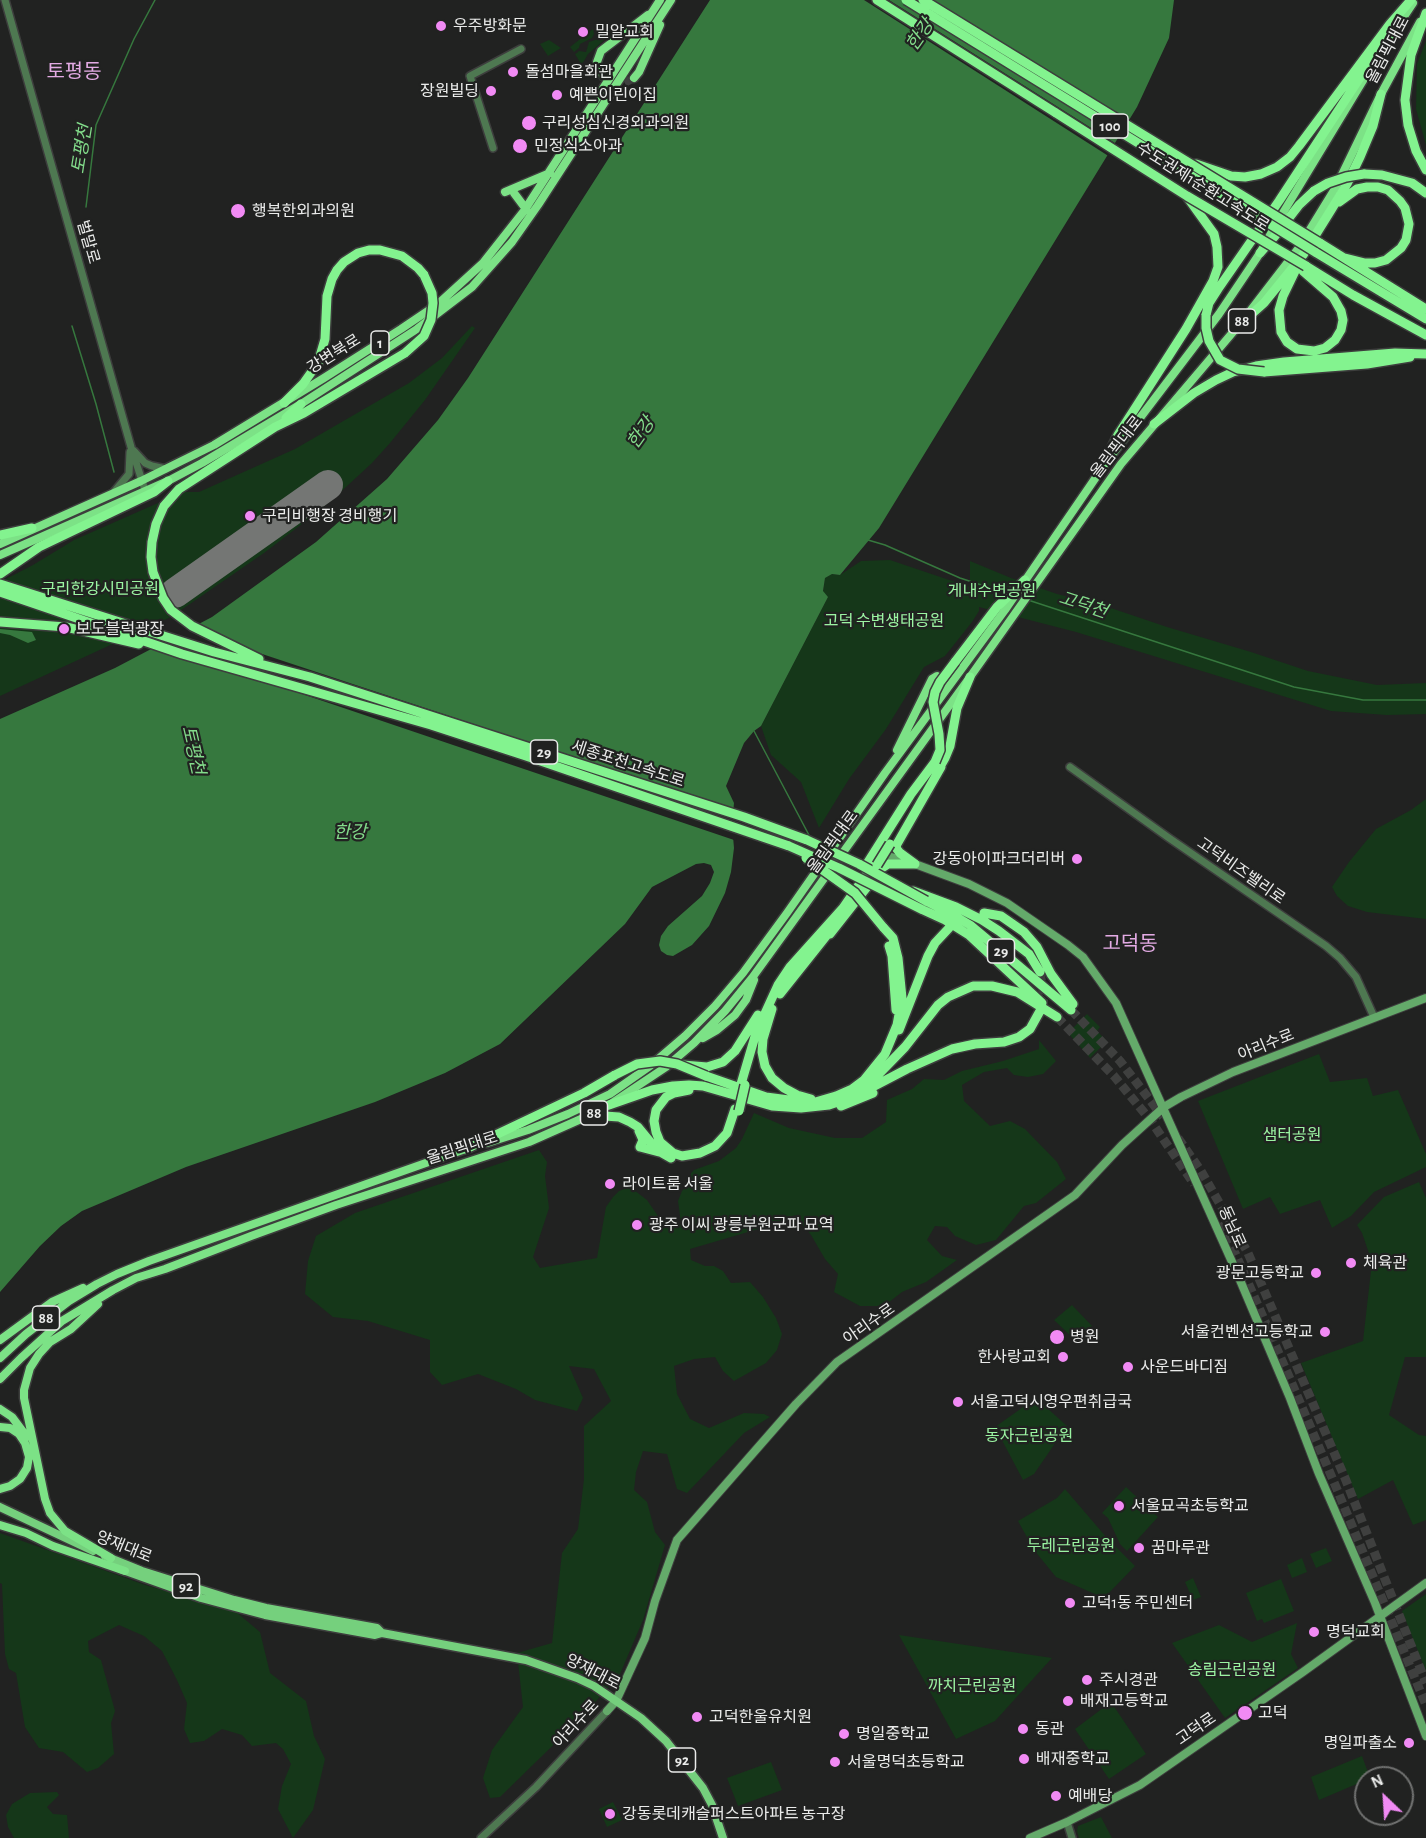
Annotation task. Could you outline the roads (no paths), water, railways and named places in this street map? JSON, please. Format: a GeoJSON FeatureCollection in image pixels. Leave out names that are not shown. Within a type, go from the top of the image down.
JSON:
{"type":"FeatureCollection","features":[{"type":"Feature","properties":{"kind":"highway","name":"강변북로"},"geometry":{"type":"LineString","coordinates":[[0,544],[141,481],[214,445],[438,304],[495,250],[526,209],[660,0]]}},
{"type":"Feature","properties":{"kind":"highway"},"geometry":{"type":"LineString","coordinates":[[634,78],[671,0]]}},
{"type":"Feature","properties":{"kind":"highway","name":"1"},"geometry":{"type":"LineString","coordinates":[[0,555],[168,481],[222,451],[301,404],[417,329],[472,287],[512,242],[538,205],[671,0]]}},
{"type":"Feature","properties":{"kind":"highway","name":"수도권제1순환고속도로"},"geometry":{"type":"LineString","coordinates":[[877,0],[1305,268]]}},
{"type":"Feature","properties":{"kind":"highway","name":"수도권제1순환고속도로"},"geometry":{"type":"LineString","coordinates":[[906,0],[1426,319]]}},
{"type":"Feature","properties":{"kind":"highway","name":"수도권제1순환고속도로"},"geometry":{"type":"LineString","coordinates":[[923,0],[1426,309]]}},
{"type":"Feature","properties":{"kind":"highway"},"geometry":{"type":"LineString","coordinates":[[1188,161],[1231,176],[1245,177],[1261,174],[1277,167],[1299,146],[1390,24],[1413,0]]}},
{"type":"Feature","properties":{"kind":"highway","name":"올림픽대로"},"geometry":{"type":"LineString","coordinates":[[1024,579],[1100,472],[1219,314],[1260,253],[1413,0]]}},
{"type":"Feature","properties":{"kind":"highway"},"geometry":{"type":"LineString","coordinates":[[1426,12],[1411,55],[1405,100],[1416,151],[1426,170]]}},
{"type":"Feature","properties":{"kind":"highway","name":"올림픽대로"},"geometry":{"type":"LineString","coordinates":[[0,1379],[62,1321],[136,1278],[315,1213],[529,1142],[609,1105],[666,1067],[694,1043],[725,1011],[757,972],[1122,464],[1274,283],[1336,187],[1381,94],[1426,12]]}},
{"type":"Feature","properties":{"kind":"highway"},"geometry":{"type":"LineString","coordinates":[[603,76],[597,62],[601,51],[651,13]]}},
{"type":"Feature","properties":{"kind":"highway"},"geometry":{"type":"LineString","coordinates":[[1400,23],[1378,50],[1209,303],[1206,328],[1209,341],[1220,360],[1238,369],[1264,372],[1367,364],[1426,354]]}},
{"type":"Feature","properties":{"kind":"highway"},"geometry":{"type":"LineString","coordinates":[[1305,268],[1333,297],[1343,320],[1341,330],[1335,340],[1325,348],[1314,351],[1297,349],[1287,342],[1281,332],[1279,310],[1283,296],[1303,255],[1347,184],[1373,126],[1381,94]]}},
{"type":"Feature","properties":{"kind":"highway"},"geometry":{"type":"LineString","coordinates":[[505,192],[550,172]]}},
{"type":"Feature","properties":{"kind":"highway"},"geometry":{"type":"LineString","coordinates":[[1260,253],[1299,205],[1314,191],[1336,180],[1364,174],[1382,175],[1412,183],[1426,193]]}},
{"type":"Feature","properties":{"kind":"highway"},"geometry":{"type":"LineString","coordinates":[[1331,210],[1347,195],[1357,189],[1367,187],[1378,187],[1395,195],[1405,208],[1408,232],[1406,240],[1396,254],[1375,263],[1345,258]]}},
{"type":"Feature","properties":{"kind":"highway"},"geometry":{"type":"LineString","coordinates":[[514,193],[526,209]]}},
{"type":"Feature","properties":{"kind":"highway"},"geometry":{"type":"LineString","coordinates":[[1100,472],[1118,435],[1186,329],[1213,281],[1218,267],[1214,234],[1187,196]]}},
{"type":"Feature","properties":{"kind":"highway"},"geometry":{"type":"LineString","coordinates":[[280,669],[207,634],[171,610],[163,598],[153,572],[151,557],[156,524],[164,506],[179,489],[275,427],[405,353],[424,336],[431,320],[433,303],[432,293],[424,275],[418,268],[402,256],[380,250],[358,253],[337,270],[327,296],[325,339],[318,363],[303,384],[284,403]]}},
{"type":"Feature","properties":{"kind":"highway"},"geometry":{"type":"LineString","coordinates":[[1236,328],[1264,303],[1303,255]]}},
{"type":"Feature","properties":{"kind":"highway"},"geometry":{"type":"LineString","coordinates":[[1305,268],[1426,335]]}},
{"type":"Feature","properties":{"kind":"highway"},"geometry":{"type":"LineString","coordinates":[[1154,424],[1194,393],[1216,380],[1233,372],[1256,366],[1395,353],[1426,354]]}},
{"type":"Feature","properties":{"kind":"highway"},"geometry":{"type":"LineString","coordinates":[[275,427],[301,404]]}},
{"type":"Feature","properties":{"kind":"highway"},"geometry":{"type":"LineString","coordinates":[[0,574],[39,547],[154,492],[168,481]]}},
{"type":"Feature","properties":{"kind":"highway"},"geometry":{"type":"LineString","coordinates":[[0,536],[32,528]]}},
{"type":"Feature","properties":{"kind":"highway"},"geometry":{"type":"LineString","coordinates":[[915,864],[900,854],[896,848],[938,765],[940,741],[933,702],[935,692],[955,662],[1024,579]]}},
{"type":"Feature","properties":{"kind":"highway","name":"세종포천고속도로"},"geometry":{"type":"LineString","coordinates":[[0,585],[214,652],[280,669],[744,817],[836,852],[925,902],[945,920],[969,935],[1057,1017],[1025,996],[1003,987],[973,986],[958,992],[938,1005],[891,1063],[844,1100]]}},
{"type":"Feature","properties":{"kind":"highway","name":"세종포천고속도로"},"geometry":{"type":"LineString","coordinates":[[0,592],[182,654],[442,728],[789,846],[948,912],[970,925],[1072,1007],[1050,974],[1037,947],[1024,932],[1001,916],[984,913]]}},
{"type":"Feature","properties":{"kind":"highway","name":"올림픽대로"},"geometry":{"type":"LineString","coordinates":[[0,1358],[49,1316],[97,1284],[149,1261],[466,1149],[528,1130],[610,1094],[650,1066],[685,1036],[743,974],[1001,608]]}},
{"type":"Feature","properties":{"kind":"highway"},"geometry":{"type":"LineString","coordinates":[[0,622],[66,627],[141,644],[279,682]]}},
{"type":"Feature","properties":{"kind":"highway"},"geometry":{"type":"LineString","coordinates":[[885,773],[932,678],[937,676],[940,679]]}},
{"type":"Feature","properties":{"kind":"highway"},"geometry":{"type":"LineString","coordinates":[[743,1085],[759,1035],[786,984],[875,864],[950,746],[957,708],[970,677]]}},
{"type":"Feature","properties":{"kind":"highway"},"geometry":{"type":"LineString","coordinates":[[817,943],[911,794],[938,765]]}},
{"type":"Feature","properties":{"kind":"highway"},"geometry":{"type":"LineString","coordinates":[[789,846],[855,893],[892,938],[898,958],[902,998],[897,1025],[885,1054]]}},
{"type":"Feature","properties":{"kind":"highway"},"geometry":{"type":"LineString","coordinates":[[707,1072],[735,1051],[790,967],[839,924],[882,868],[888,864],[915,864]]}},
{"type":"Feature","properties":{"kind":"highway"},"geometry":{"type":"LineString","coordinates":[[925,902],[982,920],[1029,954],[1040,972]]}},
{"type":"Feature","properties":{"kind":"highway"},"geometry":{"type":"LineString","coordinates":[[772,1009],[763,1039],[762,1052],[765,1066],[772,1078],[784,1088],[820,1104],[852,1089],[864,1080],[885,1054],[897,1036],[928,956],[935,943],[949,928]]}},
{"type":"Feature","properties":{"kind":"highway"},"geometry":{"type":"LineString","coordinates":[[590,1115],[619,1117],[636,1126],[660,1152],[677,1160],[689,1161],[710,1154],[731,1135],[756,1034],[778,985]]}},
{"type":"Feature","properties":{"kind":"highway"},"geometry":{"type":"LineString","coordinates":[[609,1105],[652,1090],[689,1085],[772,1106],[801,1108],[844,1100],[941,1053],[975,1044],[1004,1042],[1019,1037],[1030,1029],[1040,1011]]}},
{"type":"Feature","properties":{"kind":"highway"},"geometry":{"type":"LineString","coordinates":[[466,1149],[584,1093],[627,1067],[649,1062],[660,1061],[707,1072],[766,1097],[837,1107],[853,1102],[927,1065],[941,1053]]}},
{"type":"Feature","properties":{"kind":"highway"},"geometry":{"type":"LineString","coordinates":[[710,1089],[674,1093],[660,1103],[654,1121],[660,1142],[666,1149],[682,1156],[708,1150],[722,1140],[737,1110]]}},
{"type":"Feature","properties":{"kind":"highway"},"geometry":{"type":"LineString","coordinates":[[1,1339],[52,1302],[74,1291],[97,1284]]}},
{"type":"Feature","properties":{"kind":"highway"},"geometry":{"type":"LineString","coordinates":[[111,1558],[65,1531],[54,1520],[45,1499],[24,1390],[30,1368],[39,1354],[50,1342],[71,1329],[113,1290]]}},
{"type":"Feature","properties":{"kind":"highway"},"geometry":{"type":"LineString","coordinates":[[0,1409],[12,1417],[22,1429],[35,1454]]}},
{"type":"Feature","properties":{"kind":"highway"},"geometry":{"type":"LineString","coordinates":[[0,1427],[10,1428],[19,1434],[26,1443],[29,1457],[27,1468],[20,1479],[0,1489]]}},
{"type":"Feature","properties":{"kind":"highway"},"geometry":{"type":"LineString","coordinates":[[0,1525],[125,1571]]}},
{"type":"Feature","properties":{"kind":"main road","name":"동남로"},"geometry":{"type":"LineString","coordinates":[[874,852],[969,884],[1007,903],[1083,957],[1116,1003],[1237,1272],[1380,1617],[1426,1736]]}},
{"type":"Feature","properties":{"kind":"main road","name":"아리수로"},"geometry":{"type":"LineString","coordinates":[[607,1712],[616,1701],[645,1638],[677,1540],[796,1404],[837,1362],[1075,1195],[1122,1145],[1164,1107],[1181,1096],[1233,1072],[1426,998]]}},
{"type":"Feature","properties":{"kind":"main road","name":"양재대로"},"geometry":{"type":"LineString","coordinates":[[0,1507],[63,1538],[153,1575],[234,1600],[377,1628],[382,1633]]}},
{"type":"Feature","properties":{"kind":"main road","name":"양재대로"},"geometry":{"type":"LineString","coordinates":[[0,1513],[125,1571],[201,1598],[265,1615],[375,1635],[382,1633],[536,1663],[577,1678],[616,1701],[655,1729],[703,1788],[723,1838]]}},
{"type":"Feature","properties":{"kind":"main road","name":"고덕로"},"geometry":{"type":"LineString","coordinates":[[1030,1838],[1140,1785],[1426,1583]]}},
{"type":"Feature","properties":{"kind":"street","name":"벌말로"},"geometry":{"type":"LineString","coordinates":[[5,0],[145,490]]}},
{"type":"Feature","properties":{"kind":"street"},"geometry":{"type":"LineString","coordinates":[[494,148],[470,76],[521,49]]}},
{"type":"Feature","properties":{"kind":"street"},"geometry":{"type":"LineString","coordinates":[[131,447],[145,463],[166,468]]}},
{"type":"Feature","properties":{"kind":"street"},"geometry":{"type":"LineString","coordinates":[[114,492],[129,474],[131,447]]}},
{"type":"Feature","properties":{"kind":"street","name":"고덕비즈밸리로"},"geometry":{"type":"LineString","coordinates":[[1070,767],[1326,946],[1356,977],[1374,1017]]}},
{"type":"Feature","properties":{"kind":"street","name":"아리수로"},"geometry":{"type":"LineString","coordinates":[[481,1838],[536,1787],[607,1712]]}},
{"type":"Feature","properties":{"kind":"street"},"geometry":{"type":"LineString","coordinates":[[1067,1822],[1072,1838]]}},
{"type":"Feature","properties":{"kind":"water","name":"한강"},"geometry":{"type":"Polygon","coordinates":[[[710,0],[1174,0],[1169,38],[1137,107],[879,528],[840,575],[832,574],[825,578],[823,591],[828,597],[761,726],[744,743],[726,786],[734,803],[732,825],[734,848],[731,872],[725,893],[709,926],[692,945],[673,956],[661,951],[659,945],[661,936],[668,926],[702,896],[710,883],[714,872],[711,865],[704,863],[696,864],[652,887],[625,924],[500,1044],[445,1073],[375,1102],[186,1167],[82,1211],[61,1226],[40,1246],[0,1292],[0,719],[115,668],[212,617],[316,542],[387,479],[438,420],[468,378],[710,0]]]}},
{"type":"Feature","properties":{"kind":"water"},"geometry":{"type":"Polygon","coordinates":[[[0,629],[32,632],[36,640],[28,643],[0,633],[0,629]]]}},
{"type":"Feature","properties":{"kind":"waterway","name":"토평천"},"geometry":{"type":"LineString","coordinates":[[86,207],[96,125],[134,39],[155,0]]}},
{"type":"Feature","properties":{"kind":"waterway","name":"토평천"},"geometry":{"type":"LineString","coordinates":[[72,326],[114,472]]}},
{"type":"Feature","properties":{"kind":"waterway","name":"고덕천"},"geometry":{"type":"LineString","coordinates":[[868,540],[885,545],[960,578],[1006,593]]}},
{"type":"Feature","properties":{"kind":"waterway","name":"고덕천"},"geometry":{"type":"LineString","coordinates":[[1028,600],[1294,687],[1363,700],[1426,700]]}},
{"type":"Feature","properties":{"kind":"waterway"},"geometry":{"type":"LineString","coordinates":[[754,731],[810,837]]}},
{"type":"Feature","properties":{"kind":"tunnel"},"geometry":{"type":"LineString","coordinates":[[613,83],[623,84],[634,78]]}},
{"type":"Feature","properties":{"kind":"tunnel"},"geometry":{"type":"LineString","coordinates":[[1040,972],[1044,998],[1041,1009]]}},
{"type":"Feature","properties":{"kind":"tunnel"},"geometry":{"type":"LineString","coordinates":[[1071,1010],[1120,1061],[1163,1117]]}},
{"type":"Feature","properties":{"kind":"tunnel"},"geometry":{"type":"LineString","coordinates":[[1057,1017],[1114,1076],[1151,1121],[1194,1184]]}},
{"type":"Feature","properties":{"kind":"tunnel"},"geometry":{"type":"LineString","coordinates":[[1178,1138],[1201,1171],[1248,1253],[1345,1478],[1426,1683]]}},
{"type":"Feature","properties":{"kind":"tunnel"},"geometry":{"type":"LineString","coordinates":[[1218,1224],[1236,1255],[1290,1379],[1426,1705]]}},
{"type":"Feature","properties":{"kind":"place","name":"우주방화문"},"geometry":{"type":"Point","coordinates":[441,26]}},
{"type":"Feature","properties":{"kind":"place","name":"밀알교회"},"geometry":{"type":"Point","coordinates":[583,32]}},
{"type":"Feature","properties":{"kind":"place","name":"돌섬마을회관"},"geometry":{"type":"Point","coordinates":[513,72]}},
{"type":"Feature","properties":{"kind":"place","name":"장원빌딩"},"geometry":{"type":"Point","coordinates":[491,91]}},
{"type":"Feature","properties":{"kind":"place","name":"예쁜이린이집"},"geometry":{"type":"Point","coordinates":[557,95]}},
{"type":"Feature","properties":{"kind":"place","name":"구리성심신경외과의원"},"geometry":{"type":"Point","coordinates":[529,123]}},
{"type":"Feature","properties":{"kind":"place","name":"민정식소아과"},"geometry":{"type":"Point","coordinates":[520,146]}},
{"type":"Feature","properties":{"kind":"place","name":"행복한외과의원"},"geometry":{"type":"Point","coordinates":[238,211]}},
{"type":"Feature","properties":{"kind":"place","name":"구리비행장 경비행기"},"geometry":{"type":"Point","coordinates":[250,516]}},
{"type":"Feature","properties":{"kind":"place","name":"보도블럭광장"},"geometry":{"type":"Point","coordinates":[64,629]}},
{"type":"Feature","properties":{"kind":"place","name":"강동아이파크더리버"},"geometry":{"type":"Point","coordinates":[1077,859]}},
{"type":"Feature","properties":{"kind":"place","name":"라이트룸 서울"},"geometry":{"type":"Point","coordinates":[610,1184]}},
{"type":"Feature","properties":{"kind":"place","name":"광주 이씨 광릉부원군파 묘역"},"geometry":{"type":"Point","coordinates":[637,1225]}},
{"type":"Feature","properties":{"kind":"place","name":"체육관"},"geometry":{"type":"Point","coordinates":[1351,1263]}},
{"type":"Feature","properties":{"kind":"place","name":"광문고등학교"},"geometry":{"type":"Point","coordinates":[1316,1273]}},
{"type":"Feature","properties":{"kind":"place","name":"서울컨벤션고등학교"},"geometry":{"type":"Point","coordinates":[1325,1332]}},
{"type":"Feature","properties":{"kind":"place","name":"병원"},"geometry":{"type":"Point","coordinates":[1057,1337]}},
{"type":"Feature","properties":{"kind":"place","name":"한사랑교회"},"geometry":{"type":"Point","coordinates":[1063,1357]}},
{"type":"Feature","properties":{"kind":"place","name":"사운드바디짐"},"geometry":{"type":"Point","coordinates":[1128,1367]}},
{"type":"Feature","properties":{"kind":"place","name":"서울고덕시영우편취급국"},"geometry":{"type":"Point","coordinates":[958,1402]}},
{"type":"Feature","properties":{"kind":"place","name":"서울묘곡초등학교"},"geometry":{"type":"Point","coordinates":[1119,1506]}},
{"type":"Feature","properties":{"kind":"place","name":"꿈마루관"},"geometry":{"type":"Point","coordinates":[1139,1548]}},
{"type":"Feature","properties":{"kind":"place","name":"고덕1동 주민센터"},"geometry":{"type":"Point","coordinates":[1070,1603]}},
{"type":"Feature","properties":{"kind":"place","name":"명덕교회"},"geometry":{"type":"Point","coordinates":[1314,1632]}},
{"type":"Feature","properties":{"kind":"place","name":"주시경관"},"geometry":{"type":"Point","coordinates":[1087,1680]}},
{"type":"Feature","properties":{"kind":"place","name":"배재고등학교"},"geometry":{"type":"Point","coordinates":[1068,1701]}},
{"type":"Feature","properties":{"kind":"place","name":"고덕"},"geometry":{"type":"Point","coordinates":[1245,1713]}},
{"type":"Feature","properties":{"kind":"place","name":"고덕한울유치원"},"geometry":{"type":"Point","coordinates":[697,1717]}},
{"type":"Feature","properties":{"kind":"place","name":"동관"},"geometry":{"type":"Point","coordinates":[1023,1729]}},
{"type":"Feature","properties":{"kind":"place","name":"명일중학교"},"geometry":{"type":"Point","coordinates":[844,1734]}},
{"type":"Feature","properties":{"kind":"place","name":"명일파출소"},"geometry":{"type":"Point","coordinates":[1409,1743]}},
{"type":"Feature","properties":{"kind":"place","name":"배재중학교"},"geometry":{"type":"Point","coordinates":[1024,1759]}},
{"type":"Feature","properties":{"kind":"place","name":"서울명덕초등학교"},"geometry":{"type":"Point","coordinates":[835,1762]}},
{"type":"Feature","properties":{"kind":"place","name":"예배당"},"geometry":{"type":"Point","coordinates":[1056,1796]}},
{"type":"Feature","properties":{"kind":"place","name":"강동롯데캐슬퍼스트아파트 농구장"},"geometry":{"type":"Point","coordinates":[610,1814]}},
{"type":"Feature","properties":{"kind":"district","name":"토평동"},"geometry":{"type":"Point","coordinates":[74,72]}},
{"type":"Feature","properties":{"kind":"district","name":"고덕동"},"geometry":{"type":"Point","coordinates":[1130,944]}},
{"type":"Feature","properties":{"kind":"park label","name":"구리한강시민공원"},"geometry":{"type":"Point","coordinates":[100,589]}},
{"type":"Feature","properties":{"kind":"park label","name":"게내수변공원"},"geometry":{"type":"Point","coordinates":[992,591]}},
{"type":"Feature","properties":{"kind":"park label","name":"고덕 수변생태공원"},"geometry":{"type":"Point","coordinates":[884,621]}},
{"type":"Feature","properties":{"kind":"park label","name":"샘터공원"},"geometry":{"type":"Point","coordinates":[1292,1135]}},
{"type":"Feature","properties":{"kind":"park label","name":"동자근린공원"},"geometry":{"type":"Point","coordinates":[1029,1436]}},
{"type":"Feature","properties":{"kind":"park label","name":"두레근린공원"},"geometry":{"type":"Point","coordinates":[1071,1546]}},
{"type":"Feature","properties":{"kind":"park label","name":"송림근린공원"},"geometry":{"type":"Point","coordinates":[1232,1670]}},
{"type":"Feature","properties":{"kind":"park label","name":"까치근린공원"},"geometry":{"type":"Point","coordinates":[972,1686]}}]}
